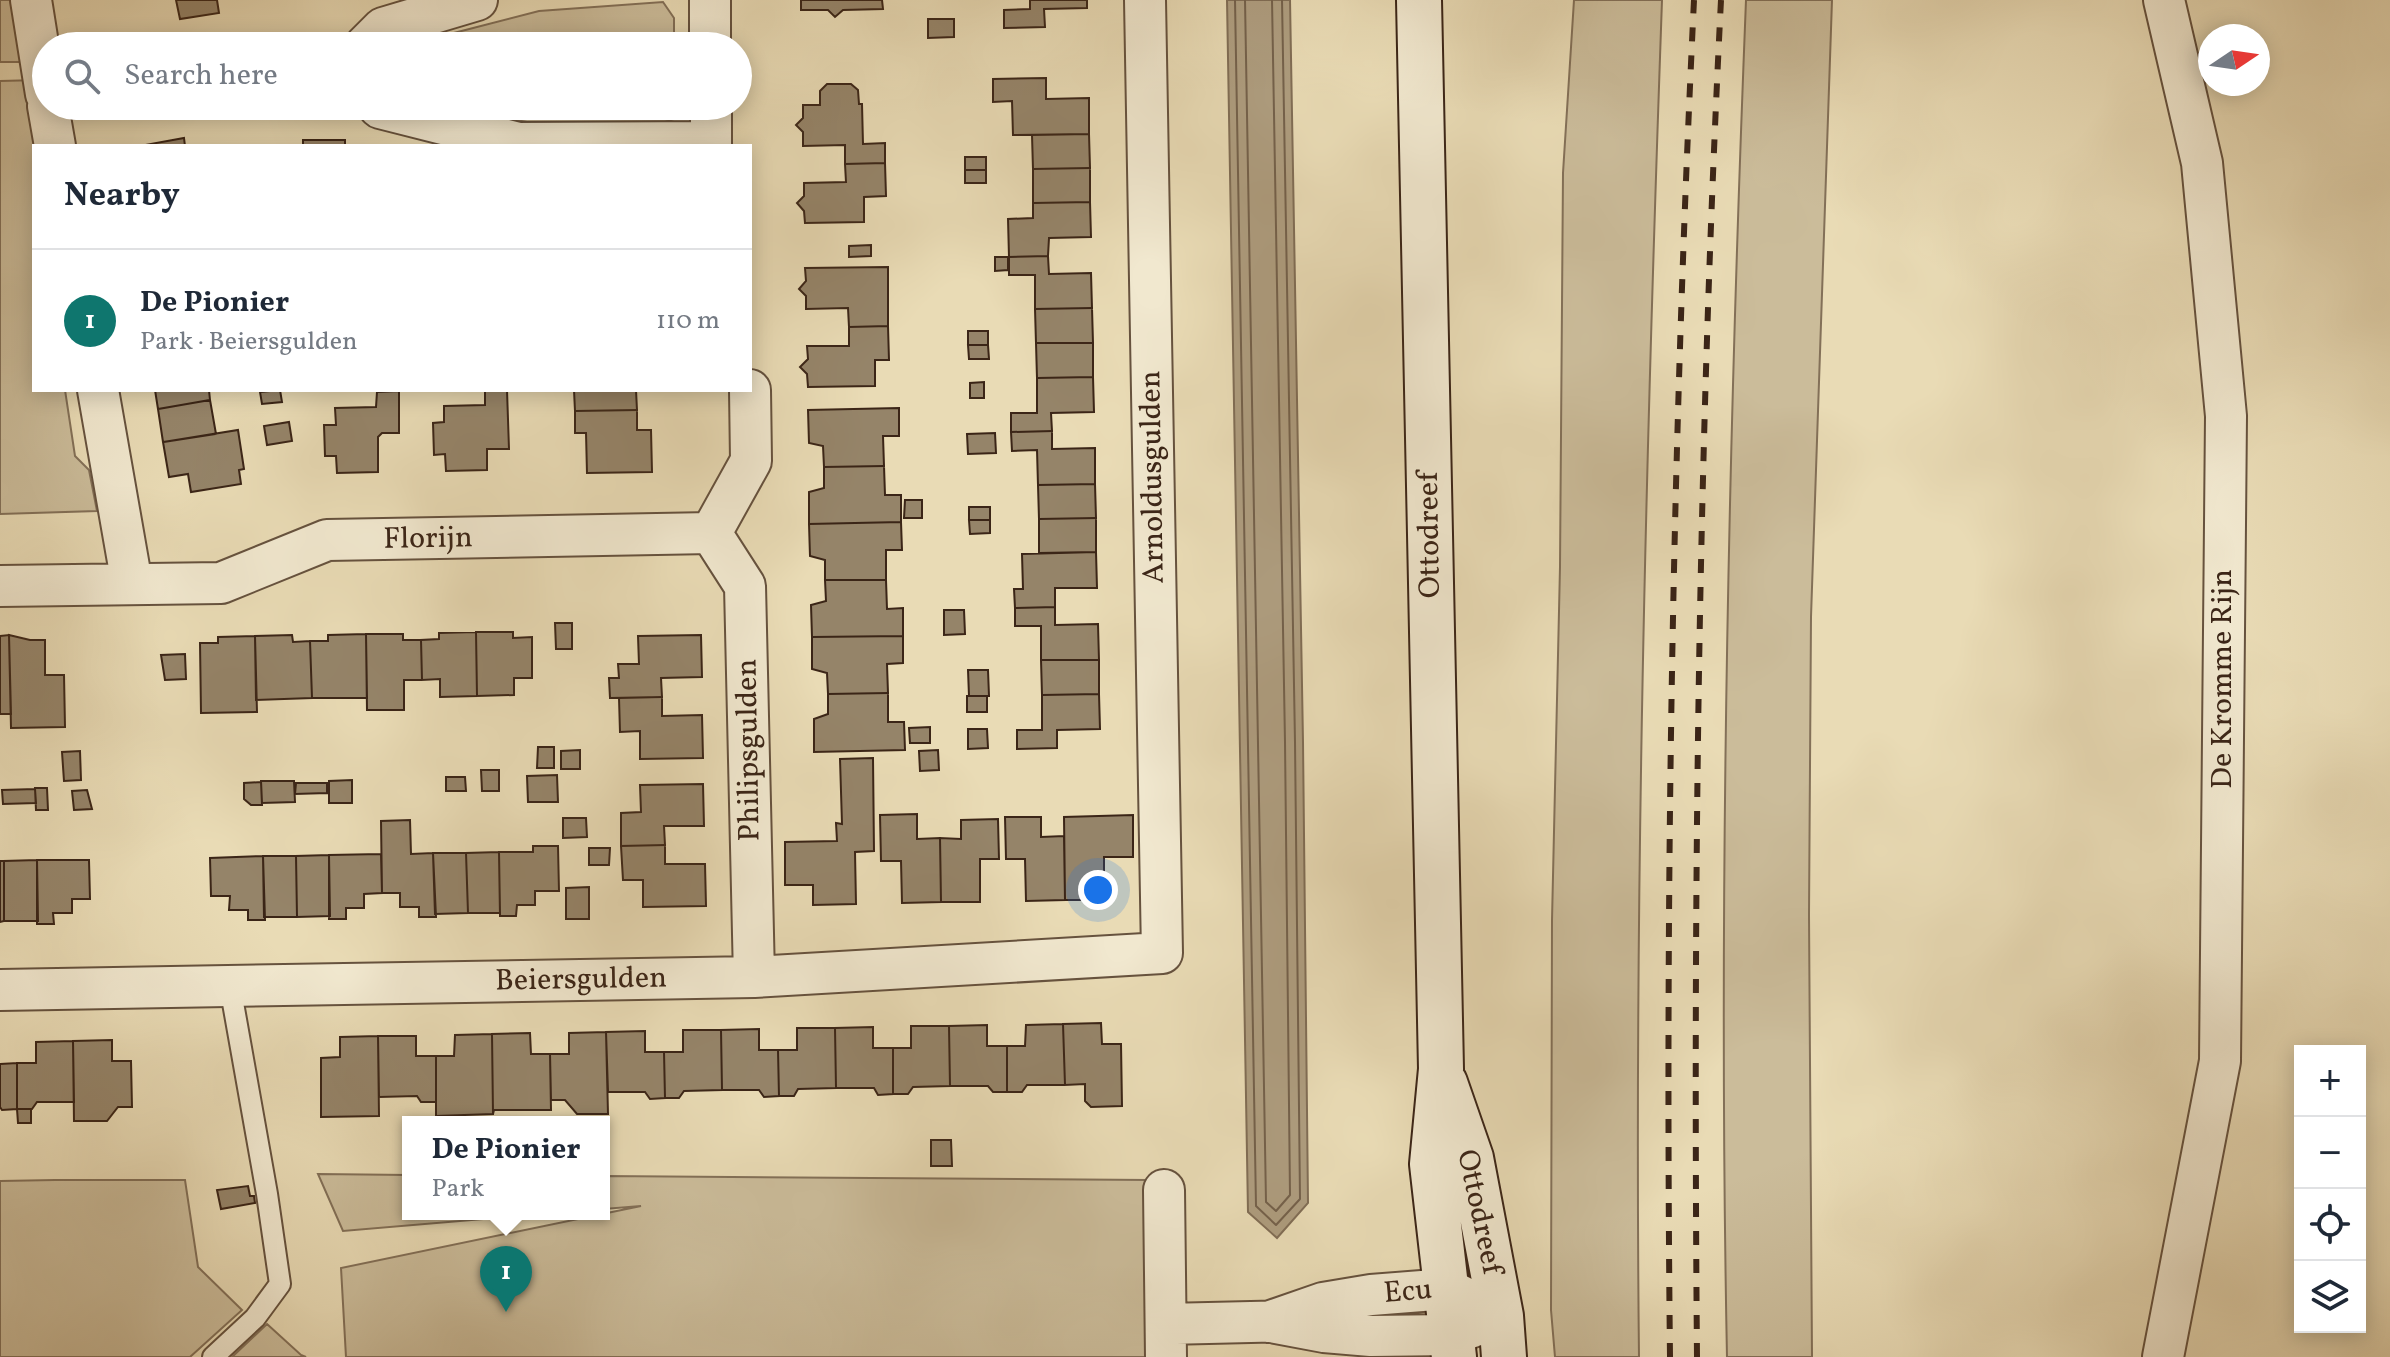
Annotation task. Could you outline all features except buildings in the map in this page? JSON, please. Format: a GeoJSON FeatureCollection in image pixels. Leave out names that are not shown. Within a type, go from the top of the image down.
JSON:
{"type":"FeatureCollection","features":[{"type":"Feature","properties":{"kind":"street"},"geometry":{"type":"LineString","coordinates":[[31,0],[36,32]]}},
{"type":"Feature","properties":{"kind":"street"},"geometry":{"type":"LineString","coordinates":[[379,32],[383,28],[477,0]]}},
{"type":"Feature","properties":{"kind":"street"},"geometry":{"type":"LineString","coordinates":[[710,0],[710,32]]}},
{"type":"Feature","properties":{"kind":"street","name":"Arnoldusgulden"},"geometry":{"type":"LineString","coordinates":[[1145,0],[1162,953]]}},
{"type":"Feature","properties":{"kind":"street","name":"Ottodreef"},"geometry":{"type":"LineString","coordinates":[[1419,0],[1441,1069],[1432,1164],[1453,1346]]}},
{"type":"Feature","properties":{"kind":"street","name":"De Kromme Rijn"},"geometry":{"type":"LineString","coordinates":[[2163,1357],[2220,1061],[2226,416],[2202,163],[2164,0]]}},
{"type":"Feature","properties":{"kind":"street"},"geometry":{"type":"LineString","coordinates":[[51,120],[55,144]]}},
{"type":"Feature","properties":{"kind":"street"},"geometry":{"type":"LineString","coordinates":[[427,120],[518,143],[711,131]]}},
{"type":"Feature","properties":{"kind":"street"},"geometry":{"type":"LineString","coordinates":[[98,392],[132,584]]}},
{"type":"Feature","properties":{"kind":"street"},"geometry":{"type":"LineString","coordinates":[[711,533],[751,461],[750,392]]}},
{"type":"Feature","properties":{"kind":"street","name":"Florijn"},"geometry":{"type":"LineString","coordinates":[[0,586],[221,583],[327,540],[711,533]]}},
{"type":"Feature","properties":{"kind":"street","name":"Philipsgulden"},"geometry":{"type":"LineString","coordinates":[[711,533],[745,586],[754,977]]}},
{"type":"Feature","properties":{"kind":"street","name":"Beiersgulden"},"geometry":{"type":"LineString","coordinates":[[0,990],[754,977],[1162,953]]}},
{"type":"Feature","properties":{"kind":"street","name":"Ottodreef"},"geometry":{"type":"LineString","coordinates":[[1441,1069],[1471,1158],[1502,1337]]}},
{"type":"Feature","properties":{"kind":"street","name":"Ecu"},"geometry":{"type":"LineString","coordinates":[[1164,1190],[1166,1341],[1268,1322],[1371,1317]]}},
{"type":"Feature","properties":{"kind":"street","name":"Ecu"},"geometry":{"type":"LineString","coordinates":[[1268,1322],[1323,1303],[1371,1295],[1447,1289],[1502,1337]]}},
{"type":"Feature","properties":{"kind":"street","name":"Ecu"},"geometry":{"type":"LineString","coordinates":[[1268,1322],[1324,1332],[1453,1346],[1502,1337]]}},
{"type":"Feature","properties":{"kind":"lane"},"geometry":{"type":"LineString","coordinates":[[213,1357],[255,1318],[280,1284],[230,986]]}},
{"type":"Feature","properties":{"kind":"shaded area"},"geometry":{"type":"Polygon","coordinates":[[[0,0],[12,0],[32,62],[0,62],[0,0]]]}},
{"type":"Feature","properties":{"kind":"shaded area"},"geometry":{"type":"Polygon","coordinates":[[[1574,0],[1662,0],[1643,678],[1638,1017],[1639,1357],[1555,1357],[1551,1310],[1552,920],[1560,567],[1563,173],[1574,0]]]}},
{"type":"Feature","properties":{"kind":"shaded area"},"geometry":{"type":"Polygon","coordinates":[[[1746,0],[1832,0],[1811,617],[1809,915],[1812,1357],[1727,1357],[1724,1187],[1726,678],[1746,0]]]}},
{"type":"Feature","properties":{"kind":"shaded area"},"geometry":{"type":"Polygon","coordinates":[[[663,2],[674,18],[674,32],[458,32],[539,11],[663,2]]]}},
{"type":"Feature","properties":{"kind":"shaded area"},"geometry":{"type":"Polygon","coordinates":[[[32,80],[32,120],[45,120],[49,144],[32,144],[32,392],[65,392],[75,456],[89,470],[97,511],[0,514],[0,81],[32,80]]]}},
{"type":"Feature","properties":{"kind":"shaded area"},"geometry":{"type":"Polygon","coordinates":[[[516,120],[671,120],[644,129],[571,130],[516,120]]]}},
{"type":"Feature","properties":{"kind":"shaded area"},"geometry":{"type":"Polygon","coordinates":[[[318,1174],[402,1175],[402,1220],[472,1220],[343,1231],[318,1174]]]}},
{"type":"Feature","properties":{"kind":"shaded area"},"geometry":{"type":"Polygon","coordinates":[[[610,1176],[1148,1180],[1150,1357],[346,1357],[341,1268],[573,1220],[610,1220],[610,1212],[641,1206],[610,1209],[610,1176]]]}},
{"type":"Feature","properties":{"kind":"shaded area"},"geometry":{"type":"Polygon","coordinates":[[[185,1180],[198,1267],[242,1310],[190,1357],[0,1357],[0,1181],[185,1180]]]}},
{"type":"Feature","properties":{"kind":"shaded area"},"geometry":{"type":"Polygon","coordinates":[[[267,1324],[301,1355],[306,1357],[232,1357],[267,1324]]]}},
{"type":"Feature","properties":{"kind":"water"},"geometry":{"type":"Polygon","coordinates":[[[1227,0],[1290,0],[1308,1203],[1277,1238],[1248,1212],[1227,0]]]}},
{"type":"Feature","properties":{"kind":"railway"},"geometry":{"type":"LineString","coordinates":[[1670,1357],[1672,678],[1680,339],[1694,0]]}},
{"type":"Feature","properties":{"kind":"railway"},"geometry":{"type":"LineString","coordinates":[[1697,1357],[1699,678],[1707,339],[1721,0]]}},
{"type":"Feature","properties":{"kind":"place","name":"De Pionier"},"geometry":{"type":"Point","coordinates":[506,1312]}}]}
